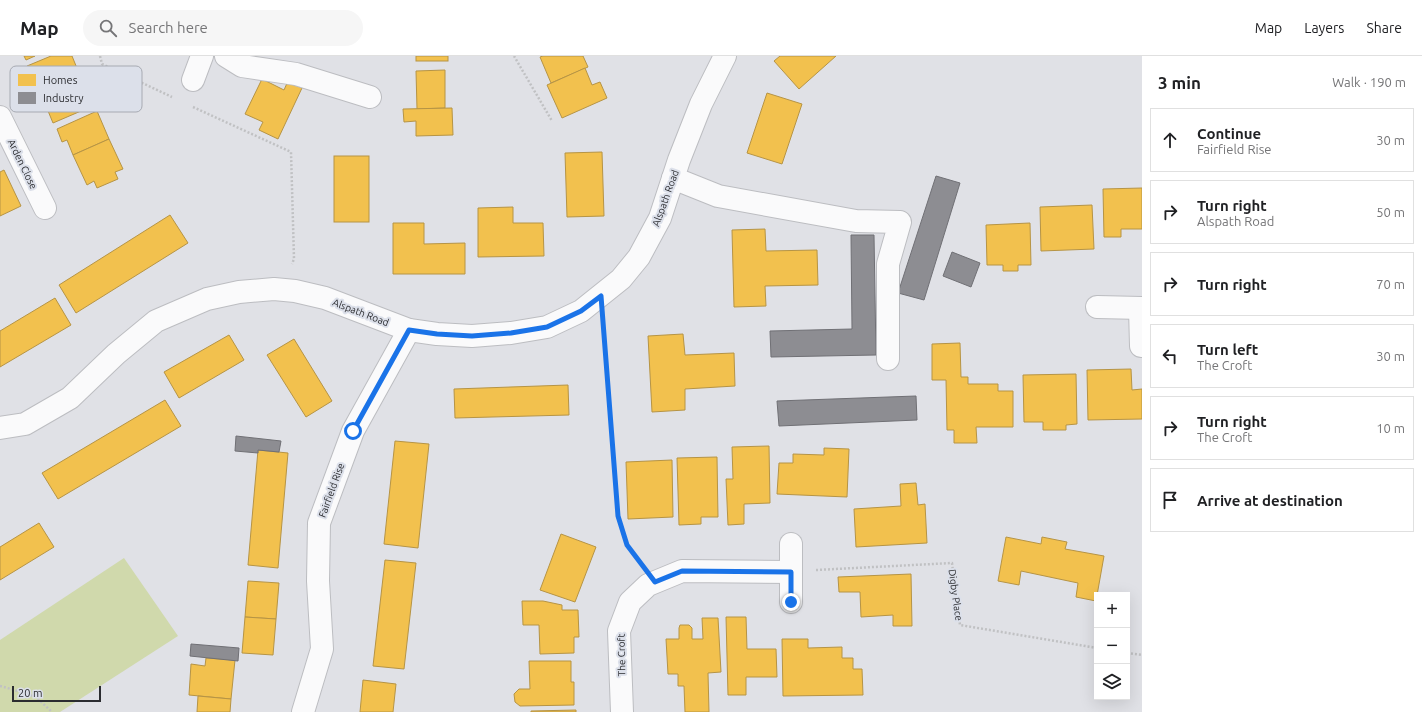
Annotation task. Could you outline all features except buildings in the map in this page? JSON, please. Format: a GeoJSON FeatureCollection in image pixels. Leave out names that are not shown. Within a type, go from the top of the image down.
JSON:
{"type":"FeatureCollection","features":[{"type":"Feature","properties":{"kind":"street"},"geometry":{"type":"LineString","coordinates":[[193,80],[202,56]]}},
{"type":"Feature","properties":{"kind":"street","name":"Alspath Road"},"geometry":{"type":"LineString","coordinates":[[0,428],[25,424],[70,398],[116,354],[156,321],[207,298],[239,292],[274,289],[283,290],[325,298],[409,330],[437,334],[472,336],[511,333],[547,327],[581,311],[621,279],[640,257],[660,218],[673,178],[701,104],[725,56]]}},
{"type":"Feature","properties":{"kind":"street"},"geometry":{"type":"LineString","coordinates":[[234,61],[296,74],[370,98]]}},
{"type":"Feature","properties":{"kind":"street","name":"Arden Close"},"geometry":{"type":"LineString","coordinates":[[0,119],[45,208]]}},
{"type":"Feature","properties":{"kind":"street"},"geometry":{"type":"LineString","coordinates":[[673,178],[718,196],[856,221],[900,222],[888,264],[888,359]]}},
{"type":"Feature","properties":{"kind":"street"},"geometry":{"type":"LineString","coordinates":[[1097,307],[1141,308],[1141,346]]}},
{"type":"Feature","properties":{"kind":"street","name":"Fairfield Rise"},"geometry":{"type":"LineString","coordinates":[[304,712],[322,648],[318,581],[319,523],[353,431],[409,330]]}},
{"type":"Feature","properties":{"kind":"street"},"geometry":{"type":"LineString","coordinates":[[791,544],[791,602]]}},
{"type":"Feature","properties":{"kind":"street","name":"The Croft"},"geometry":{"type":"LineString","coordinates":[[622,712],[620,631],[630,602],[648,585],[682,571],[791,572]]}},
{"type":"Feature","properties":{"kind":"path"},"geometry":{"type":"LineString","coordinates":[[100,56],[102,64],[106,66]]}},
{"type":"Feature","properties":{"kind":"path"},"geometry":{"type":"LineString","coordinates":[[514,56],[552,121]]}},
{"type":"Feature","properties":{"kind":"path"},"geometry":{"type":"LineString","coordinates":[[142,83],[173,97]]}},
{"type":"Feature","properties":{"kind":"path"},"geometry":{"type":"LineString","coordinates":[[187,104],[292,152],[294,259],[283,290]]}},
{"type":"Feature","properties":{"kind":"path"},"geometry":{"type":"LineString","coordinates":[[601,296],[618,516],[627,545],[655,582]]}},
{"type":"Feature","properties":{"kind":"path","name":"Digby Place"},"geometry":{"type":"LineString","coordinates":[[791,572],[952,563],[960,625],[1094,647]]}},
{"type":"Feature","properties":{"kind":"path"},"geometry":{"type":"LineString","coordinates":[[1130,653],[1142,655]]}},
{"type":"Feature","properties":{"kind":"path"},"geometry":{"type":"LineString","coordinates":[[0,686],[36,697],[52,712]]}},
{"type":"Feature","properties":{"kind":"green space"},"geometry":{"type":"Polygon","coordinates":[[[124,558],[178,636],[60,712],[0,712],[0,640],[124,558]]]}},
{"type":"Feature","properties":{"kind":"route"},"geometry":{"type":"LineString","coordinates":[[353,431],[409,330],[437,334],[472,336],[511,333],[547,327],[581,311],[601,296],[618,516],[627,545],[655,582],[682,571],[791,572],[791,602]]}}]}
